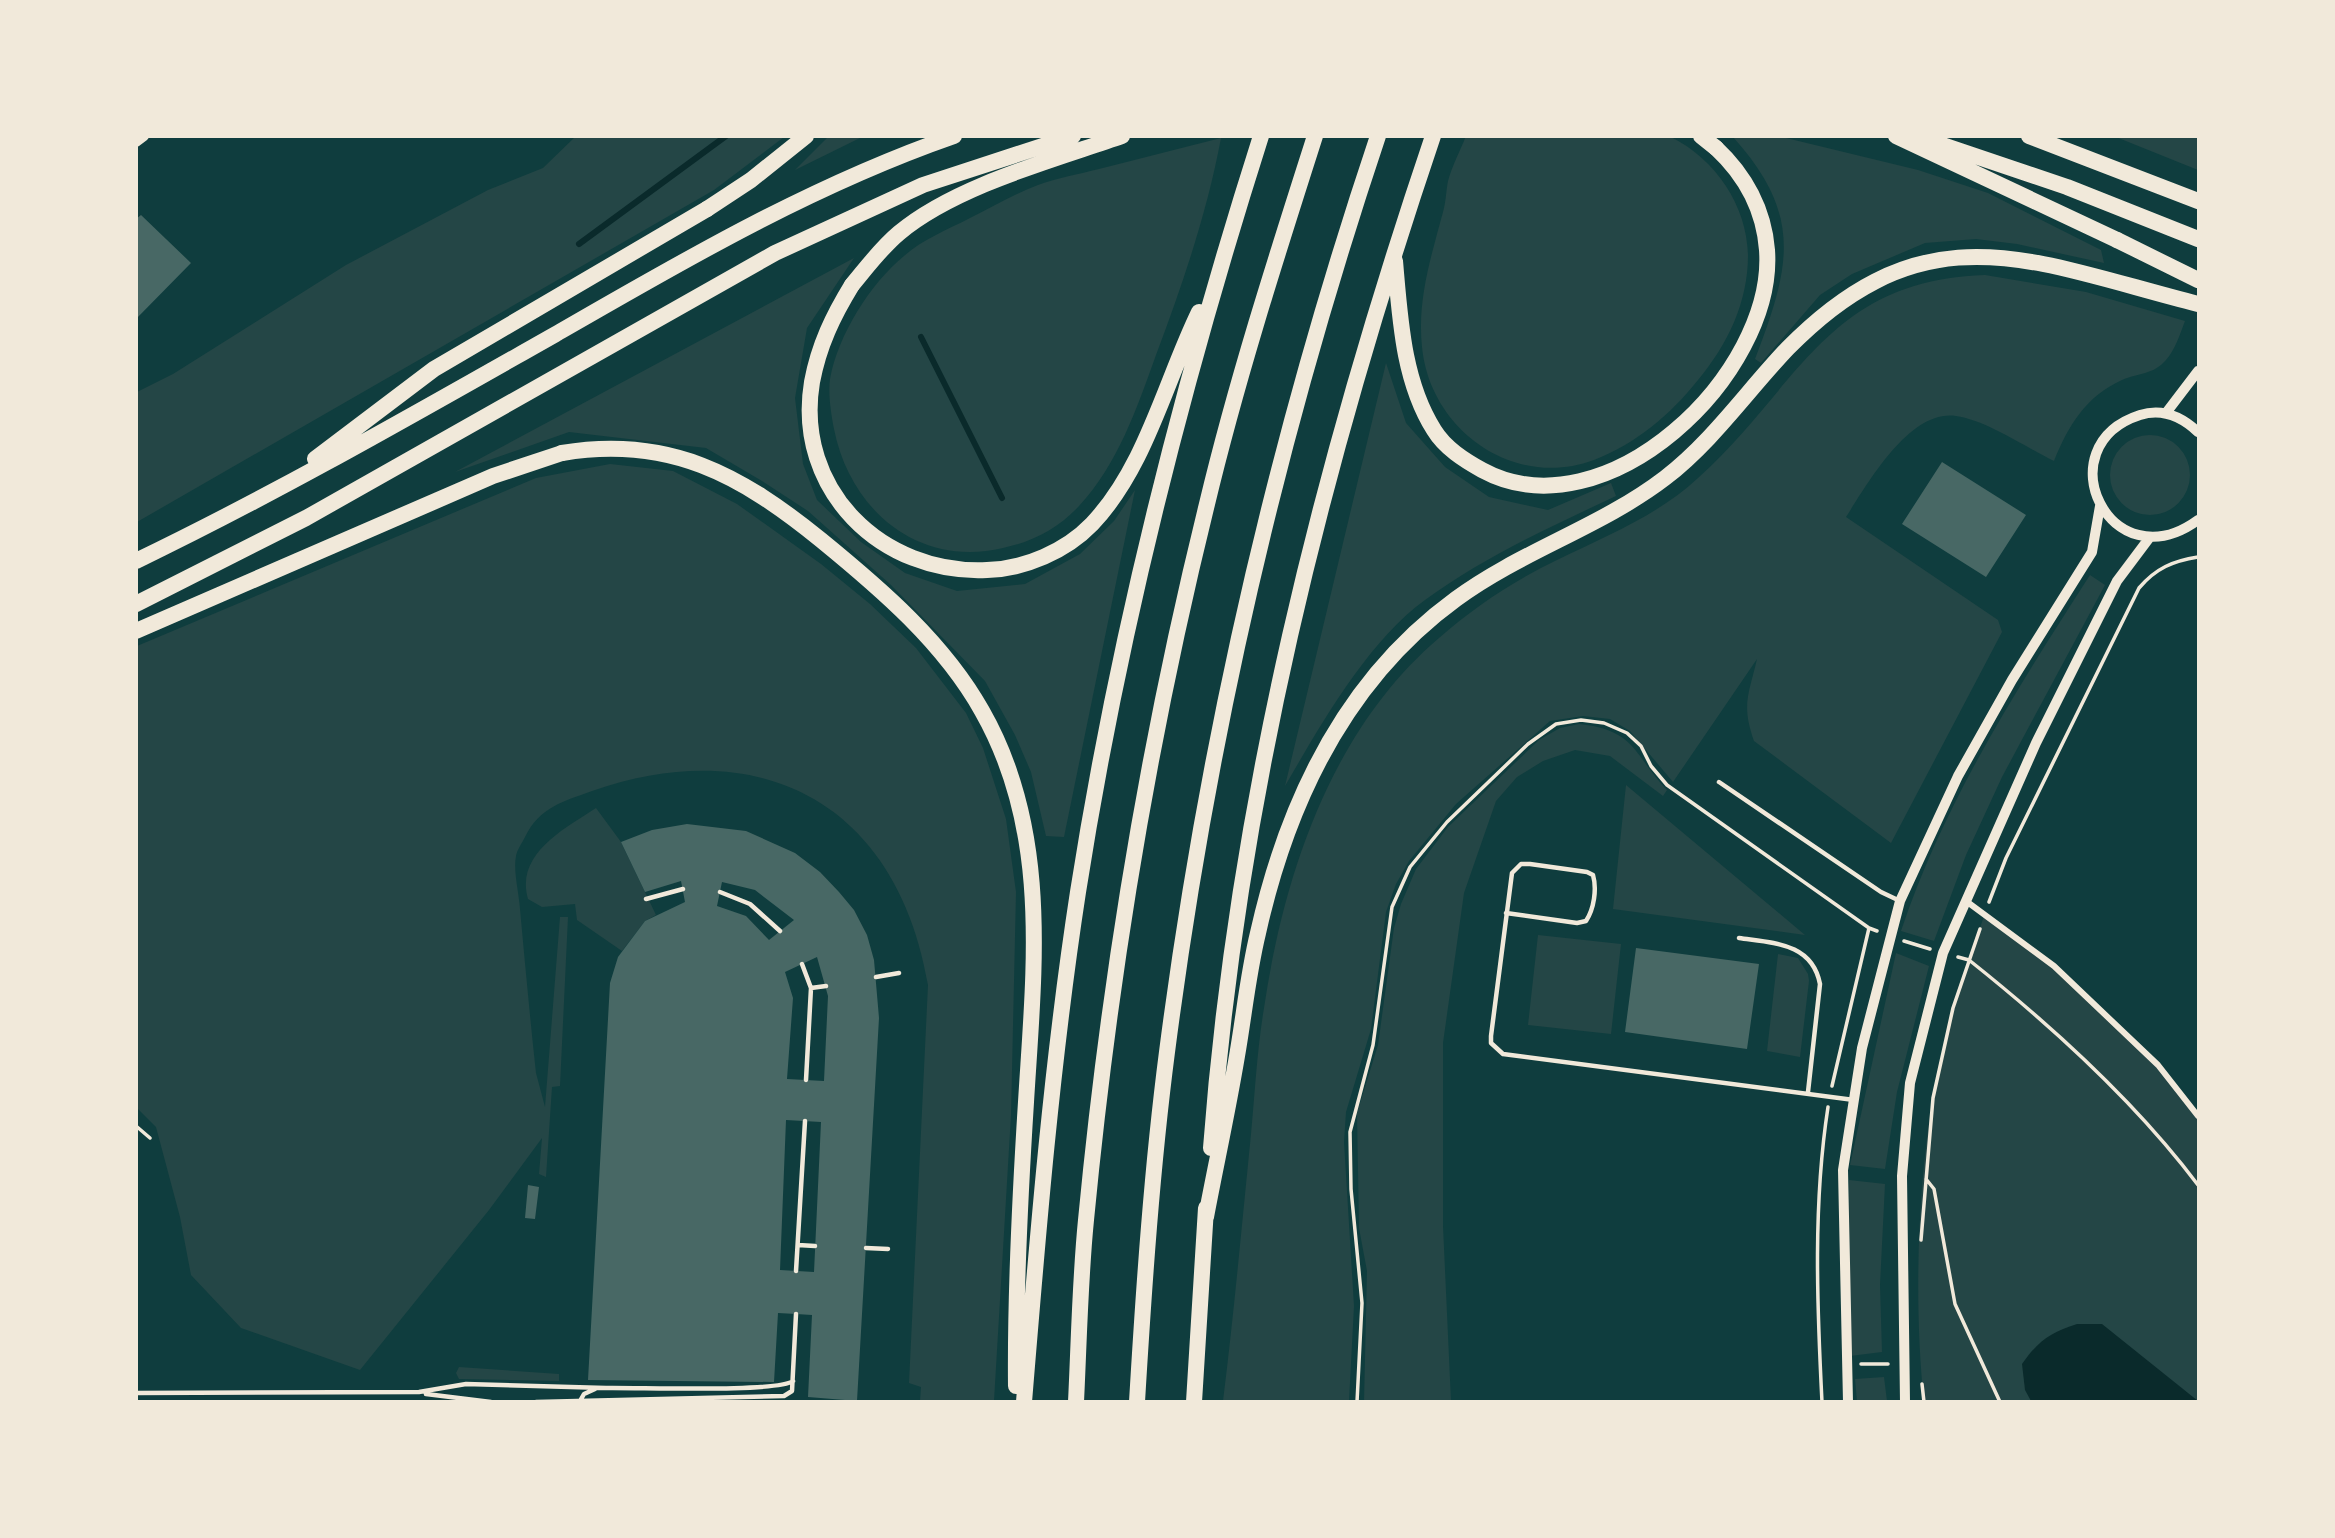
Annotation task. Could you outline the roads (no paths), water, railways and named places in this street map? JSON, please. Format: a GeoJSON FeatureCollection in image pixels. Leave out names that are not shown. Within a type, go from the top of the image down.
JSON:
{"type":"FeatureCollection","features":[{"type":"Feature","properties":{"kind":"highway"},"geometry":{"type":"LineString","coordinates":[[271,492],[434,369],[707,209],[751,180],[806,136]]}},
{"type":"Feature","properties":{"kind":"highway"},"geometry":{"type":"LineString","coordinates":[[136,561],[271,492],[752,225],[841,182],[954,136]]}},
{"type":"Feature","properties":{"kind":"highway"},"geometry":{"type":"LineString","coordinates":[[136,604],[306,518],[775,253],[923,186],[1073,136]]}},
{"type":"Feature","properties":{"kind":"highway"},"geometry":{"type":"LineString","coordinates":[[1122,136],[1026,169],[937,207],[900,232],[852,285],[833,316],[820,347],[812,384],[811,420],[816,453],[828,483],[846,511],[868,534],[898,553],[934,567],[971,571],[1001,570],[1032,562],[1061,548],[1091,525],[1115,494],[1139,453],[1184,342],[1216,279]]}},
{"type":"Feature","properties":{"kind":"highway"},"geometry":{"type":"LineString","coordinates":[[1024,1402],[1050,1108],[1079,891],[1119,668],[1146,544],[1216,279],[1261,136]]}},
{"type":"Feature","properties":{"kind":"highway"},"geometry":{"type":"LineString","coordinates":[[1076,1402],[1086,1219],[1114,996],[1139,832],[1207,503],[1261,302],[1315,136]]}},
{"type":"Feature","properties":{"kind":"highway"},"geometry":{"type":"LineString","coordinates":[[1137,1402],[1167,1054],[1208,786],[1240,629],[1277,474],[1343,241],[1378,136]]}},
{"type":"Feature","properties":{"kind":"highway"},"geometry":{"type":"LineString","coordinates":[[1194,1402],[1220,1044],[1260,771],[1298,597],[1394,252],[1433,136]]}},
{"type":"Feature","properties":{"kind":"highway"},"geometry":{"type":"LineString","coordinates":[[1394,252],[1399,307],[1413,385],[1435,432],[1467,462],[1506,480],[1550,487],[1595,478],[1646,453],[1688,418],[1727,370],[1754,319],[1766,275],[1764,231],[1751,193],[1730,161],[1701,136]]}},
{"type":"Feature","properties":{"kind":"highway"},"geometry":{"type":"LineString","coordinates":[[1896,136],[2198,280]]}},
{"type":"Feature","properties":{"kind":"highway"},"geometry":{"type":"LineString","coordinates":[[1916,136],[2067,187],[2199,239]]}},
{"type":"Feature","properties":{"kind":"highway"},"geometry":{"type":"LineString","coordinates":[[2029,136],[2199,201]]}},
{"type":"Feature","properties":{"kind":"highway"},"geometry":{"type":"LineString","coordinates":[[1206,1217],[1237,1062],[1257,936],[1273,873],[1296,808],[1315,765],[1340,723],[1370,681],[1423,625],[1494,574],[1626,504],[1664,478],[1699,449],[1812,324],[1873,281],[1905,267],[1940,258],[1975,254],[2038,260],[2195,303]]}},
{"type":"Feature","properties":{"kind":"highway"},"geometry":{"type":"LineString","coordinates":[[136,631],[493,476],[562,453],[621,447],[665,452],[708,467],[756,491],[840,555],[908,617],[961,678],[996,739],[1023,815],[1035,896],[1014,1286],[1016,1402]]}},
{"type":"Feature","properties":{"kind":"street"},"geometry":{"type":"LineString","coordinates":[[136,142],[144,136]]}},
{"type":"Feature","properties":{"kind":"street"},"geometry":{"type":"LineString","coordinates":[[2166,413],[2199,371]]}},
{"type":"Feature","properties":{"kind":"street"},"geometry":{"type":"LineString","coordinates":[[2199,432],[2187,421],[2166,413],[2148,413],[2124,420],[2105,436],[2094,460],[2092,486],[2099,506],[2124,531],[2150,537],[2180,533],[2199,520]]}},
{"type":"Feature","properties":{"kind":"street"},"geometry":{"type":"LineString","coordinates":[[1848,1402],[1845,1365],[1843,1170],[1862,1048],[1900,901],[1958,776],[2092,552],[2099,506]]}},
{"type":"Feature","properties":{"kind":"street"},"geometry":{"type":"LineString","coordinates":[[1905,1402],[1902,1175],[1910,1083],[1943,953],[2036,743],[2117,581],[2150,537]]}},
{"type":"Feature","properties":{"kind":"street"},"geometry":{"type":"LineString","coordinates":[[1966,901],[2054,966],[2158,1065],[2199,1116]]}},
{"type":"Feature","properties":{"kind":"lane"},"geometry":{"type":"LineString","coordinates":[[1719,782],[1881,892],[1900,901]]}},
{"type":"Feature","properties":{"kind":"lane"},"geometry":{"type":"LineString","coordinates":[[1506,913],[1577,923],[1587,921],[1591,914],[1596,883],[1593,875],[1521,864],[1512,873],[1506,913],[1490,1036],[1495,1050],[1503,1054],[1854,1100]]}},
{"type":"Feature","properties":{"kind":"lane"},"geometry":{"type":"LineString","coordinates":[[646,899],[683,889]]}},
{"type":"Feature","properties":{"kind":"lane"},"geometry":{"type":"LineString","coordinates":[[720,892],[750,904],[780,931]]}},
{"type":"Feature","properties":{"kind":"lane"},"geometry":{"type":"LineString","coordinates":[[1739,938],[1790,946],[1810,959],[1818,972],[1820,984],[1808,1092]]}},
{"type":"Feature","properties":{"kind":"lane"},"geometry":{"type":"LineString","coordinates":[[802,964],[811,988],[806,1080]]}},
{"type":"Feature","properties":{"kind":"lane"},"geometry":{"type":"LineString","coordinates":[[876,976],[899,973]]}},
{"type":"Feature","properties":{"kind":"lane"},"geometry":{"type":"LineString","coordinates":[[811,988],[827,986]]}},
{"type":"Feature","properties":{"kind":"lane"},"geometry":{"type":"LineString","coordinates":[[796,1271],[805,1121]]}},
{"type":"Feature","properties":{"kind":"lane"},"geometry":{"type":"LineString","coordinates":[[798,1245],[815,1246]]}},
{"type":"Feature","properties":{"kind":"lane"},"geometry":{"type":"LineString","coordinates":[[866,1248],[888,1249]]}},
{"type":"Feature","properties":{"kind":"lane"},"geometry":{"type":"LineString","coordinates":[[536,1402],[784,1396],[792,1391],[794,1380],[796,1314]]}},
{"type":"Feature","properties":{"kind":"lane"},"geometry":{"type":"LineString","coordinates":[[419,1392],[466,1384],[606,1388],[750,1387],[787,1384],[794,1380]]}},
{"type":"Feature","properties":{"kind":"lane"},"geometry":{"type":"LineString","coordinates":[[580,1402],[592,1389],[606,1388]]}},
{"type":"Feature","properties":{"kind":"lane"},"geometry":{"type":"LineString","coordinates":[[136,1393],[419,1392],[491,1402]]}},
{"type":"Feature","properties":{"kind":"waterway"},"geometry":{"type":"LineString","coordinates":[[579,244],[726,136]]}},
{"type":"Feature","properties":{"kind":"waterway"},"geometry":{"type":"LineString","coordinates":[[921,337],[1002,498]]}}]}
